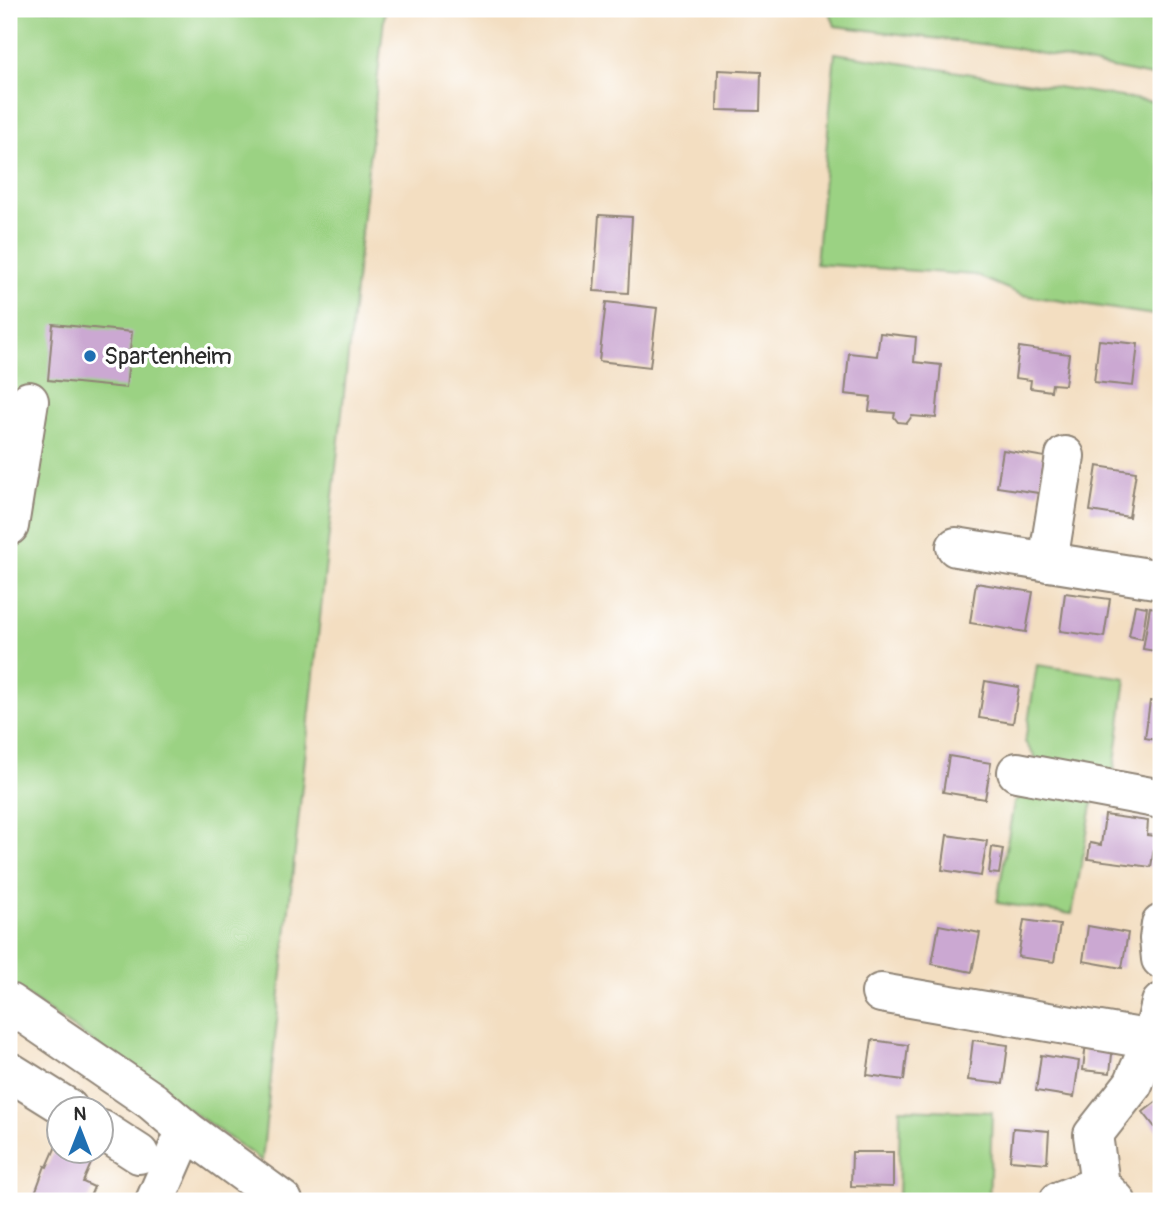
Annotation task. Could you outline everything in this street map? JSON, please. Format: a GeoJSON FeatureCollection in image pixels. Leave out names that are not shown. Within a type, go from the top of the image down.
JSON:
{"type":"FeatureCollection","features":[{"type":"Feature","properties":{"kind":"street"},"geometry":{"type":"LineString","coordinates":[[9,526],[29,401]]}},
{"type":"Feature","properties":{"kind":"street"},"geometry":{"type":"LineString","coordinates":[[1048,562],[1065,456]]}},
{"type":"Feature","properties":{"kind":"street"},"geometry":{"type":"LineString","coordinates":[[956,547],[1161,580]]}},
{"type":"Feature","properties":{"kind":"street"},"geometry":{"type":"LineString","coordinates":[[1017,772],[1161,799]]}},
{"type":"Feature","properties":{"kind":"street"},"geometry":{"type":"LineString","coordinates":[[1161,924],[1161,959]]}},
{"type":"Feature","properties":{"kind":"street"},"geometry":{"type":"LineString","coordinates":[[881,993],[1157,1046]]}},
{"type":"Feature","properties":{"kind":"street"},"geometry":{"type":"LineString","coordinates":[[1059,1201],[1108,1193],[1093,1135],[1133,1084],[1157,1046],[1161,1003]]}},
{"type":"Feature","properties":{"kind":"street"},"geometry":{"type":"LineString","coordinates":[[46,1096],[10,1077],[22,1012],[152,1101],[186,1130],[283,1201]]}},
{"type":"Feature","properties":{"kind":"street"},"geometry":{"type":"LineString","coordinates":[[155,1201],[186,1130]]}},
{"type":"Feature","properties":{"kind":"street"},"geometry":{"type":"LineString","coordinates":[[116,1139],[139,1154]]}},
{"type":"Feature","properties":{"kind":"green space"},"geometry":{"type":"Polygon","coordinates":[[[9,9],[385,9],[262,1161],[9,983],[9,9]]]}},
{"type":"Feature","properties":{"kind":"green space"},"geometry":{"type":"Polygon","coordinates":[[[829,9],[1161,9],[1161,78],[1014,48],[835,26],[829,9]]]}},
{"type":"Feature","properties":{"kind":"green space"},"geometry":{"type":"Polygon","coordinates":[[[835,53],[1161,103],[1161,316],[1022,295],[975,275],[816,264],[835,53]]]}},
{"type":"Feature","properties":{"kind":"green space"},"geometry":{"type":"Polygon","coordinates":[[[1037,665],[1126,678],[1113,778],[1041,766],[1025,742],[1037,665]]]}},
{"type":"Feature","properties":{"kind":"green space"},"geometry":{"type":"Polygon","coordinates":[[[1037,786],[1094,795],[1072,914],[997,903],[1014,802],[1037,786]]]}},
{"type":"Feature","properties":{"kind":"green space"},"geometry":{"type":"Polygon","coordinates":[[[900,1109],[992,1112],[989,1201],[898,1201],[900,1109]]]}},
{"type":"Feature","properties":{"kind":"building"},"geometry":{"type":"Polygon","coordinates":[[[718,70],[761,72],[760,111],[717,110],[718,70]]]}},
{"type":"Feature","properties":{"kind":"building"},"geometry":{"type":"Polygon","coordinates":[[[599,215],[632,217],[628,293],[594,291],[599,215]]]}},
{"type":"Feature","properties":{"kind":"building"},"geometry":{"type":"Polygon","coordinates":[[[606,302],[657,308],[650,367],[599,361],[606,302]]]}},
{"type":"Feature","properties":{"kind":"building","name":"Spartenheim"},"geometry":{"type":"Polygon","coordinates":[[[53,324],[132,332],[126,388],[48,380],[53,324]]]}},
{"type":"Feature","properties":{"kind":"building"},"geometry":{"type":"Polygon","coordinates":[[[880,333],[916,337],[914,362],[941,365],[936,418],[912,416],[907,423],[898,422],[894,417],[895,413],[869,411],[871,397],[845,394],[849,353],[877,356],[880,333]]]}},
{"type":"Feature","properties":{"kind":"building"},"geometry":{"type":"Polygon","coordinates":[[[1099,340],[1138,344],[1133,386],[1094,382],[1099,340]]]}},
{"type":"Feature","properties":{"kind":"building"},"geometry":{"type":"Polygon","coordinates":[[[1019,347],[1069,354],[1065,385],[1052,384],[1051,391],[1030,388],[1031,380],[1015,378],[1019,347]]]}},
{"type":"Feature","properties":{"kind":"building"},"geometry":{"type":"Polygon","coordinates":[[[1003,450],[1045,457],[1039,493],[997,487],[1003,450]]]}},
{"type":"Feature","properties":{"kind":"building"},"geometry":{"type":"Polygon","coordinates":[[[1097,466],[1136,472],[1129,517],[1090,511],[1097,466]]]}},
{"type":"Feature","properties":{"kind":"building"},"geometry":{"type":"Polygon","coordinates":[[[976,583],[1033,592],[1026,632],[970,623],[976,583]]]}},
{"type":"Feature","properties":{"kind":"building"},"geometry":{"type":"Polygon","coordinates":[[[1065,593],[1110,599],[1104,637],[1060,631],[1065,593]]]}},
{"type":"Feature","properties":{"kind":"building"},"geometry":{"type":"Polygon","coordinates":[[[1135,605],[1147,607],[1142,639],[1129,636],[1135,605]]]}},
{"type":"Feature","properties":{"kind":"building"},"geometry":{"type":"Polygon","coordinates":[[[1150,607],[1161,609],[1161,652],[1143,649],[1150,607]]]}},
{"type":"Feature","properties":{"kind":"building"},"geometry":{"type":"Polygon","coordinates":[[[985,681],[1019,687],[1013,723],[979,718],[985,681]]]}},
{"type":"Feature","properties":{"kind":"building"},"geometry":{"type":"Polygon","coordinates":[[[1150,701],[1161,702],[1161,741],[1145,738],[1150,701]]]}},
{"type":"Feature","properties":{"kind":"building"},"geometry":{"type":"Polygon","coordinates":[[[949,756],[991,763],[985,799],[943,792],[949,756]]]}},
{"type":"Feature","properties":{"kind":"building"},"geometry":{"type":"Polygon","coordinates":[[[1105,815],[1148,821],[1147,835],[1156,836],[1151,867],[1088,859],[1090,843],[1101,845],[1105,815]]]}},
{"type":"Feature","properties":{"kind":"building"},"geometry":{"type":"Polygon","coordinates":[[[947,835],[987,841],[981,876],[942,870],[947,835]]]}},
{"type":"Feature","properties":{"kind":"building"},"geometry":{"type":"Polygon","coordinates":[[[992,847],[1003,849],[999,874],[989,873],[992,847]]]}},
{"type":"Feature","properties":{"kind":"building"},"geometry":{"type":"Polygon","coordinates":[[[1024,920],[1060,925],[1054,962],[1018,957],[1024,920]]]}},
{"type":"Feature","properties":{"kind":"building"},"geometry":{"type":"Polygon","coordinates":[[[939,925],[980,933],[972,972],[932,964],[939,925]]]}},
{"type":"Feature","properties":{"kind":"building"},"geometry":{"type":"Polygon","coordinates":[[[1088,926],[1128,933],[1122,968],[1083,961],[1088,926]]]}},
{"type":"Feature","properties":{"kind":"building"},"geometry":{"type":"Polygon","coordinates":[[[872,1040],[908,1045],[904,1080],[867,1075],[872,1040]]]}},
{"type":"Feature","properties":{"kind":"building"},"geometry":{"type":"Polygon","coordinates":[[[973,1040],[1008,1045],[1003,1084],[968,1080],[973,1040]]]}},
{"type":"Feature","properties":{"kind":"building"},"geometry":{"type":"Polygon","coordinates":[[[1086,1042],[1113,1045],[1110,1073],[1083,1070],[1086,1042]]]}},
{"type":"Feature","properties":{"kind":"building"},"geometry":{"type":"Polygon","coordinates":[[[1041,1055],[1079,1061],[1074,1097],[1036,1091],[1041,1055]]]}},
{"type":"Feature","properties":{"kind":"building"},"geometry":{"type":"Polygon","coordinates":[[[1161,1098],[1161,1135],[1143,1112],[1161,1098]]]}},
{"type":"Feature","properties":{"kind":"building"},"geometry":{"type":"Polygon","coordinates":[[[1013,1128],[1049,1131],[1047,1163],[1010,1160],[1013,1128]]]}},
{"type":"Feature","properties":{"kind":"building"},"geometry":{"type":"Polygon","coordinates":[[[852,1152],[893,1152],[893,1187],[851,1186],[852,1152]]]}},
{"type":"Feature","properties":{"kind":"building"},"geometry":{"type":"Polygon","coordinates":[[[48,1164],[91,1164],[83,1182],[94,1187],[88,1201],[32,1201],[45,1166],[48,1164]]]}},
{"type":"Feature","properties":{"kind":"place","name":"Spartenheim"},"geometry":{"type":"Point","coordinates":[90,356]}}]}
